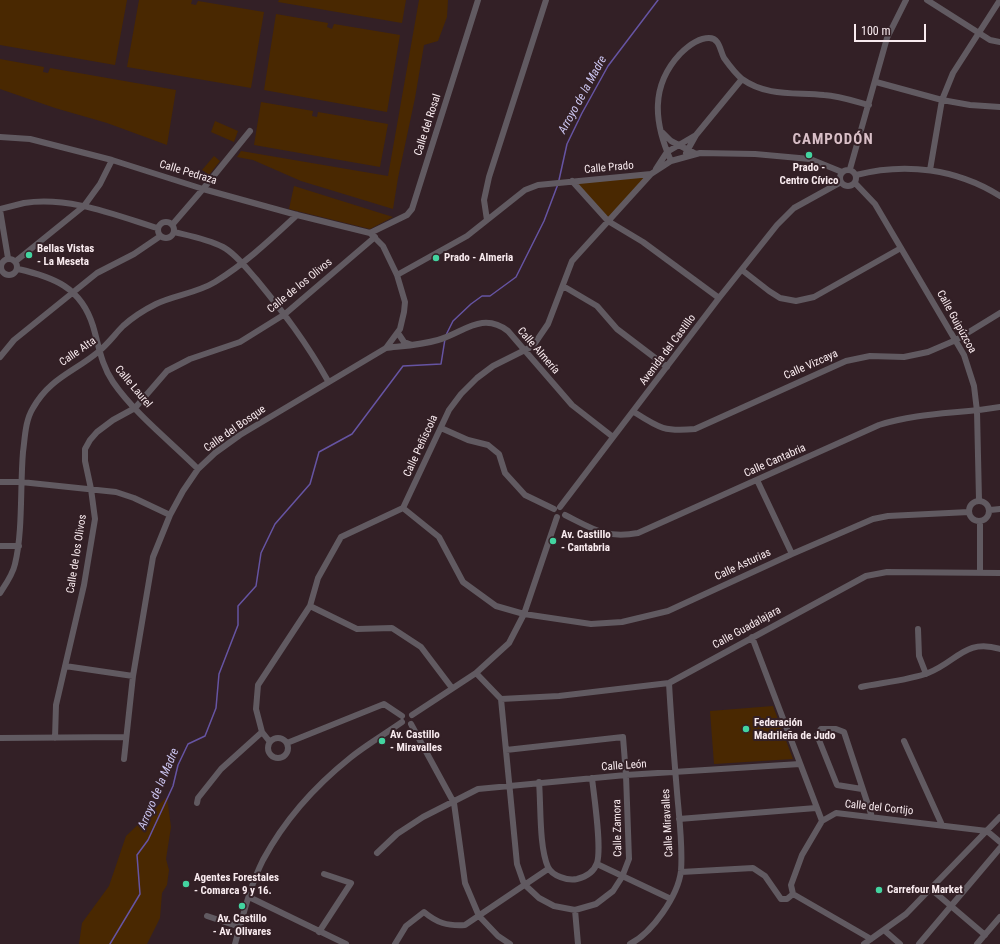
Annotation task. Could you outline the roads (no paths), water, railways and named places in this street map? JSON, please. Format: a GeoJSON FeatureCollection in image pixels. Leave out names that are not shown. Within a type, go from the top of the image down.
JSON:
{"type":"FeatureCollection","features":[{"type":"Feature","properties":{"kind":"street","name":"Calle del Rosal"},"geometry":{"type":"LineString","coordinates":[[372,235],[406,215],[412,209],[478,0]]}},
{"type":"Feature","properties":{"kind":"street"},"geometry":{"type":"LineString","coordinates":[[487,220],[484,200],[489,177],[546,0]]}},
{"type":"Feature","properties":{"kind":"street"},"geometry":{"type":"LineString","coordinates":[[850,169],[876,82],[887,38],[906,0]]}},
{"type":"Feature","properties":{"kind":"street"},"geometry":{"type":"LineString","coordinates":[[927,0],[990,40],[1000,42]]}},
{"type":"Feature","properties":{"kind":"street"},"geometry":{"type":"LineString","coordinates":[[930,170],[942,100],[953,73],[1000,0]]}},
{"type":"Feature","properties":{"kind":"street"},"geometry":{"type":"LineString","coordinates":[[671,161],[659,123],[657,101],[662,79],[672,62],[687,48],[708,38],[713,39],[718,43],[724,58],[742,79],[756,87],[785,94],[826,95],[869,104]]}},
{"type":"Feature","properties":{"kind":"street"},"geometry":{"type":"LineString","coordinates":[[683,157],[696,134],[742,79]]}},
{"type":"Feature","properties":{"kind":"street"},"geometry":{"type":"LineString","coordinates":[[876,82],[942,100],[970,105],[1000,107]]}},
{"type":"Feature","properties":{"kind":"street"},"geometry":{"type":"LineString","coordinates":[[172,225],[250,131]]}},
{"type":"Feature","properties":{"kind":"street"},"geometry":{"type":"LineString","coordinates":[[662,132],[666,137],[678,145],[696,154]]}},
{"type":"Feature","properties":{"kind":"street"},"geometry":{"type":"LineString","coordinates":[[653,172],[667,152],[696,134]]}},
{"type":"Feature","properties":{"kind":"street","name":"Calle Pedraza"},"geometry":{"type":"LineString","coordinates":[[0,137],[30,139],[112,160],[203,189],[372,235]]}},
{"type":"Feature","properties":{"kind":"street","name":"Calle Prado"},"geometry":{"type":"LineString","coordinates":[[397,275],[467,236],[524,190],[550,183],[653,172],[671,161],[696,154],[755,154],[810,159],[842,172]]}},
{"type":"Feature","properties":{"kind":"street"},"geometry":{"type":"LineString","coordinates":[[16,261],[84,206],[100,184],[112,160]]}},
{"type":"Feature","properties":{"kind":"street"},"geometry":{"type":"LineString","coordinates":[[856,175],[889,168],[930,170],[977,182],[1000,196]]}},
{"type":"Feature","properties":{"kind":"street"},"geometry":{"type":"LineString","coordinates":[[850,169],[842,172],[840,177],[841,182],[848,186],[855,183],[856,175]]}},
{"type":"Feature","properties":{"kind":"street"},"geometry":{"type":"LineString","coordinates":[[850,169],[856,175]]}},
{"type":"Feature","properties":{"kind":"street","name":"Calle Peñíscola"},"geometry":{"type":"LineString","coordinates":[[403,508],[449,410],[461,394],[477,378],[494,366],[533,346],[548,324],[572,261],[653,172]]}},
{"type":"Feature","properties":{"kind":"street"},"geometry":{"type":"LineString","coordinates":[[572,181],[608,221],[643,242],[719,298]]}},
{"type":"Feature","properties":{"kind":"street","name":"Avenida del Castillo"},"geometry":{"type":"LineString","coordinates":[[557,508],[634,412],[719,298],[777,225],[794,208],[841,182]]}},
{"type":"Feature","properties":{"kind":"street","name":"Calle Guipúzcoa"},"geometry":{"type":"LineString","coordinates":[[855,183],[875,204],[964,355],[974,386],[977,411],[979,500]]}},
{"type":"Feature","properties":{"kind":"street"},"geometry":{"type":"LineString","coordinates":[[8,258],[0,210],[25,203],[60,203],[84,206],[157,228]]}},
{"type":"Feature","properties":{"kind":"street","name":"Calle Alta"},"geometry":{"type":"LineString","coordinates":[[0,593],[8,582],[15,565],[18,546],[25,432],[32,409],[44,392],[59,378],[99,352],[123,326],[138,314],[158,303],[194,292],[207,286],[243,264],[298,216]]}},
{"type":"Feature","properties":{"kind":"street"},"geometry":{"type":"LineString","coordinates":[[157,228],[165,222],[172,225]]}},
{"type":"Feature","properties":{"kind":"street"},"geometry":{"type":"LineString","coordinates":[[0,357],[14,340],[98,273],[134,254],[160,237],[170,238],[174,232],[172,225]]}},
{"type":"Feature","properties":{"kind":"street"},"geometry":{"type":"LineString","coordinates":[[157,228],[160,237]]}},
{"type":"Feature","properties":{"kind":"street"},"geometry":{"type":"LineString","coordinates":[[174,232],[200,238],[225,248],[243,264],[285,314],[308,345],[328,381]]}},
{"type":"Feature","properties":{"kind":"street"},"geometry":{"type":"LineString","coordinates":[[372,235],[383,246],[397,275],[405,302],[398,340]]}},
{"type":"Feature","properties":{"kind":"street","name":"Calle de los Olivos"},"geometry":{"type":"LineString","coordinates":[[55,738],[56,705],[84,585],[95,519],[85,461],[85,449],[90,440],[97,432],[135,408],[167,371],[190,359],[240,342],[285,314],[372,235]]}},
{"type":"Feature","properties":{"kind":"street"},"geometry":{"type":"LineString","coordinates":[[742,270],[780,298],[796,301],[814,297],[901,248]]}},
{"type":"Feature","properties":{"kind":"street"},"geometry":{"type":"LineString","coordinates":[[8,258],[16,261]]}},
{"type":"Feature","properties":{"kind":"street"},"geometry":{"type":"LineString","coordinates":[[8,258],[0,265],[1,273],[11,275],[18,269],[16,261]]}},
{"type":"Feature","properties":{"kind":"street","name":"Calle Laurel"},"geometry":{"type":"LineString","coordinates":[[18,269],[46,276],[73,292],[85,308],[90,319],[105,369],[114,384],[135,408],[198,469]]}},
{"type":"Feature","properties":{"kind":"street"},"geometry":{"type":"LineString","coordinates":[[563,286],[597,306],[617,329],[667,367]]}},
{"type":"Feature","properties":{"kind":"street","name":"Calle Vizcaya"},"geometry":{"type":"LineString","coordinates":[[634,412],[655,425],[674,431],[695,429],[846,361],[870,356],[914,355],[956,340],[1000,313]]}},
{"type":"Feature","properties":{"kind":"street","name":"Calle Almería"},"geometry":{"type":"LineString","coordinates":[[398,340],[413,345],[438,340],[455,334],[471,325],[491,323],[502,326],[508,331],[572,406],[613,437]]}},
{"type":"Feature","properties":{"kind":"street","name":"Calle del Bosque"},"geometry":{"type":"LineString","coordinates":[[124,759],[133,676],[153,557],[170,515],[198,469],[215,453],[240,435],[398,340]]}},
{"type":"Feature","properties":{"kind":"street","name":"Calle Cantabria"},"geometry":{"type":"LineString","coordinates":[[564,515],[602,533],[627,535],[638,533],[888,422],[928,414],[977,411],[1000,407]]}},
{"type":"Feature","properties":{"kind":"street"},"geometry":{"type":"LineString","coordinates":[[441,428],[468,440],[488,445],[499,454],[505,472],[525,495],[564,510],[564,515],[560,518],[557,517]]}},
{"type":"Feature","properties":{"kind":"street"},"geometry":{"type":"LineString","coordinates":[[757,480],[792,554]]}},
{"type":"Feature","properties":{"kind":"street"},"geometry":{"type":"LineString","coordinates":[[0,482],[21,482],[116,492],[134,498],[170,515]]}},
{"type":"Feature","properties":{"kind":"street"},"geometry":{"type":"LineString","coordinates":[[979,500],[987,504],[990,510],[986,519],[980,522],[972,519],[969,512],[972,503],[979,500]]}},
{"type":"Feature","properties":{"kind":"street"},"geometry":{"type":"LineString","coordinates":[[270,742],[262,732],[256,709],[258,685],[310,606],[318,578],[341,537],[403,508]]}},
{"type":"Feature","properties":{"kind":"street","name":"Calle Asturias"},"geometry":{"type":"LineString","coordinates":[[403,508],[439,537],[463,582],[496,606],[524,614],[591,624],[630,620],[668,611],[792,554],[873,519],[888,516],[969,512]]}},
{"type":"Feature","properties":{"kind":"street"},"geometry":{"type":"LineString","coordinates":[[235,944],[249,897],[263,861],[282,830],[305,800],[350,758],[402,719],[407,713],[412,715],[476,673],[509,643],[524,614],[557,517],[554,515],[557,508]]}},
{"type":"Feature","properties":{"kind":"street"},"geometry":{"type":"LineString","coordinates":[[990,510],[1000,509]]}},
{"type":"Feature","properties":{"kind":"street"},"geometry":{"type":"LineString","coordinates":[[980,522],[980,573]]}},
{"type":"Feature","properties":{"kind":"street"},"geometry":{"type":"LineString","coordinates":[[0,546],[18,546]]}},
{"type":"Feature","properties":{"kind":"street","name":"Calle Guadalajara"},"geometry":{"type":"LineString","coordinates":[[501,699],[559,696],[669,683],[866,576],[887,572],[1000,573]]}},
{"type":"Feature","properties":{"kind":"street"},"geometry":{"type":"LineString","coordinates":[[310,606],[357,629],[392,628],[421,647],[452,688]]}},
{"type":"Feature","properties":{"kind":"street"},"geometry":{"type":"LineString","coordinates":[[918,629],[919,656],[926,674]]}},
{"type":"Feature","properties":{"kind":"street"},"geometry":{"type":"LineString","coordinates":[[752,637],[822,821],[802,855],[791,885],[793,894],[871,939]]}},
{"type":"Feature","properties":{"kind":"street"},"geometry":{"type":"LineString","coordinates":[[861,687],[926,674],[944,666],[960,652],[974,646],[988,645],[1000,649]]}},
{"type":"Feature","properties":{"kind":"street"},"geometry":{"type":"LineString","coordinates":[[65,666],[133,676]]}},
{"type":"Feature","properties":{"kind":"street"},"geometry":{"type":"LineString","coordinates":[[476,673],[501,699]]}},
{"type":"Feature","properties":{"kind":"street","name":"Calle Miravalles"},"geometry":{"type":"LineString","coordinates":[[630,944],[637,940],[657,922],[671,900],[681,872],[679,819],[669,683]]}},
{"type":"Feature","properties":{"kind":"street","name":"Calle Zamora"},"geometry":{"type":"LineString","coordinates":[[501,699],[517,864],[524,884],[539,898],[554,906],[576,910],[596,904],[613,891],[622,877],[629,858],[623,737],[506,750]]}},
{"type":"Feature","properties":{"kind":"street"},"geometry":{"type":"LineString","coordinates":[[287,743],[384,704],[407,725],[411,724]]}},
{"type":"Feature","properties":{"kind":"street"},"geometry":{"type":"LineString","coordinates":[[412,715],[413,721],[411,724],[454,803],[465,883],[479,916],[498,936],[510,944]]}},
{"type":"Feature","properties":{"kind":"street"},"geometry":{"type":"LineString","coordinates":[[862,789],[837,785],[817,735],[821,729],[836,729],[844,732],[872,816]]}},
{"type":"Feature","properties":{"kind":"street"},"geometry":{"type":"LineString","coordinates":[[197,803],[198,798],[221,769],[262,732]]}},
{"type":"Feature","properties":{"kind":"street"},"geometry":{"type":"LineString","coordinates":[[0,738],[126,737]]}},
{"type":"Feature","properties":{"kind":"street"},"geometry":{"type":"LineString","coordinates":[[270,742],[279,738],[287,743]]}},
{"type":"Feature","properties":{"kind":"street"},"geometry":{"type":"LineString","coordinates":[[904,741],[942,825]]}},
{"type":"Feature","properties":{"kind":"street"},"geometry":{"type":"LineString","coordinates":[[270,742],[268,750],[270,754],[278,758],[286,755],[288,751],[287,743]]}},
{"type":"Feature","properties":{"kind":"street","name":"Calle León"},"geometry":{"type":"LineString","coordinates":[[377,853],[397,834],[423,817],[454,803],[478,789],[539,782],[626,775],[800,764]]}},
{"type":"Feature","properties":{"kind":"street"},"geometry":{"type":"LineString","coordinates":[[539,782],[543,853],[548,869],[560,877],[573,880],[587,876],[597,864],[598,850],[592,778]]}},
{"type":"Feature","properties":{"kind":"street"},"geometry":{"type":"LineString","coordinates":[[679,819],[816,808]]}},
{"type":"Feature","properties":{"kind":"street","name":"Calle del Cortijo"},"geometry":{"type":"LineString","coordinates":[[822,821],[836,813],[872,816],[987,831]]}},
{"type":"Feature","properties":{"kind":"street"},"geometry":{"type":"LineString","coordinates":[[864,944],[906,914],[1000,817]]}},
{"type":"Feature","properties":{"kind":"street"},"geometry":{"type":"LineString","coordinates":[[987,831],[1000,842]]}},
{"type":"Feature","properties":{"kind":"street"},"geometry":{"type":"LineString","coordinates":[[919,944],[1000,848]]}},
{"type":"Feature","properties":{"kind":"street"},"geometry":{"type":"LineString","coordinates":[[597,864],[671,900]]}},
{"type":"Feature","properties":{"kind":"street"},"geometry":{"type":"LineString","coordinates":[[681,872],[753,868],[765,876],[781,899],[787,899],[793,894]]}},
{"type":"Feature","properties":{"kind":"street"},"geometry":{"type":"LineString","coordinates":[[395,944],[406,926],[424,912],[435,922],[449,926],[465,925],[548,869]]}},
{"type":"Feature","properties":{"kind":"street"},"geometry":{"type":"LineString","coordinates":[[319,932],[351,884],[324,874]]}},
{"type":"Feature","properties":{"kind":"street"},"geometry":{"type":"LineString","coordinates":[[931,889],[986,934]]}},
{"type":"Feature","properties":{"kind":"street"},"geometry":{"type":"LineString","coordinates":[[249,897],[346,944]]}},
{"type":"Feature","properties":{"kind":"street"},"geometry":{"type":"LineString","coordinates":[[576,910],[578,944]]}},
{"type":"Feature","properties":{"kind":"street"},"geometry":{"type":"LineString","coordinates":[[206,916],[240,927]]}},
{"type":"Feature","properties":{"kind":"street"},"geometry":{"type":"LineString","coordinates":[[977,944],[1000,917]]}},
{"type":"Feature","properties":{"kind":"street"},"geometry":{"type":"LineString","coordinates":[[884,930],[900,944]]}},
{"type":"Feature","properties":{"kind":"waterway","name":"Arroyo de la Madre"},"geometry":{"type":"LineString","coordinates":[[559,180],[567,144],[582,113],[608,66],[658,0]]}},
{"type":"Feature","properties":{"kind":"waterway","name":"Arroyo de la Madre"},"geometry":{"type":"LineString","coordinates":[[446,335],[453,321],[471,304],[482,296],[490,296],[516,277],[544,221],[558,184]]}},
{"type":"Feature","properties":{"kind":"waterway","name":"Arroyo de la Madre"},"geometry":{"type":"LineString","coordinates":[[110,944],[140,894],[137,855],[148,840],[173,786],[178,765],[188,744],[205,736],[216,708],[219,674],[238,625],[238,606],[256,586],[261,553],[275,524],[310,484],[319,452],[352,434],[403,366],[441,364],[445,339]]}},
{"type":"Feature","properties":{"kind":"place","name":"Prado - Centro Cívico"},"geometry":{"type":"Point","coordinates":[809,155]}},
{"type":"Feature","properties":{"kind":"place","name":"Bellas Vistas - La Meseta"},"geometry":{"type":"Point","coordinates":[29,255]}},
{"type":"Feature","properties":{"kind":"place","name":"Prado - Almeria"},"geometry":{"type":"Point","coordinates":[436,258]}},
{"type":"Feature","properties":{"kind":"place","name":"Av. Castillo - Cantabria"},"geometry":{"type":"Point","coordinates":[553,541]}},
{"type":"Feature","properties":{"kind":"place","name":"Federación Madrileña de Judo"},"geometry":{"type":"Point","coordinates":[746,729]}},
{"type":"Feature","properties":{"kind":"place","name":"Av. Castillo - Miravalles"},"geometry":{"type":"Point","coordinates":[382,741]}},
{"type":"Feature","properties":{"kind":"place","name":"Agentes Forestales - Comarca 9 y 16."},"geometry":{"type":"Point","coordinates":[186,884]}},
{"type":"Feature","properties":{"kind":"place","name":"Carrefour Market"},"geometry":{"type":"Point","coordinates":[879,890]}},
{"type":"Feature","properties":{"kind":"place","name":"Av. Castillo - Av. Olivares"},"geometry":{"type":"Point","coordinates":[242,906]}},
{"type":"Feature","properties":{"kind":"district","name":"CAMPODÓN"},"geometry":{"type":"Point","coordinates":[833,140]}}]}
